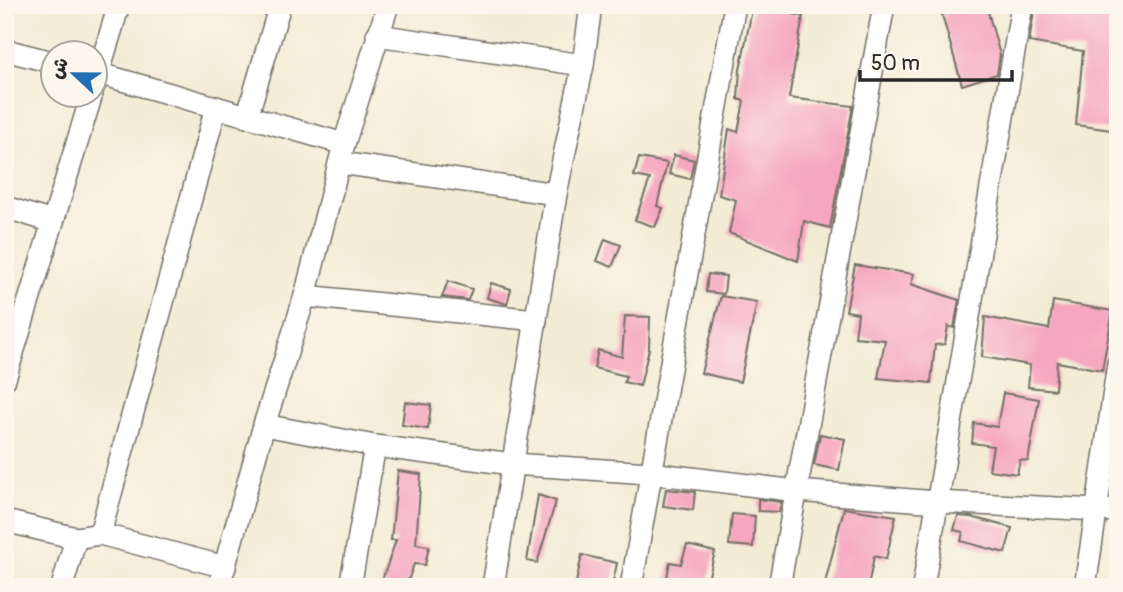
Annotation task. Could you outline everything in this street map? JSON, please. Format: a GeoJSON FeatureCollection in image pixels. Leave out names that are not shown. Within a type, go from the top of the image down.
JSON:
{"type":"FeatureCollection","features":[{"type":"Feature","properties":{"kind":"street"},"geometry":{"type":"LineString","coordinates":[[108,39],[119,5]]}},
{"type":"Feature","properties":{"kind":"street"},"geometry":{"type":"LineString","coordinates":[[247,117],[280,5]]}},
{"type":"Feature","properties":{"kind":"street"},"geometry":{"type":"LineString","coordinates":[[5,521],[76,538],[100,534],[222,577],[264,425],[305,296],[342,153],[388,5]]}},
{"type":"Feature","properties":{"kind":"street"},"geometry":{"type":"LineString","coordinates":[[493,587],[556,194],[583,65],[591,5]]}},
{"type":"Feature","properties":{"kind":"street"},"geometry":{"type":"LineString","coordinates":[[631,587],[735,5]]}},
{"type":"Feature","properties":{"kind":"street"},"geometry":{"type":"LineString","coordinates":[[779,587],[884,5]]}},
{"type":"Feature","properties":{"kind":"street"},"geometry":{"type":"LineString","coordinates":[[923,587],[1022,5]]}},
{"type":"Feature","properties":{"kind":"street"},"geometry":{"type":"LineString","coordinates":[[377,35],[583,65]]}},
{"type":"Feature","properties":{"kind":"street"},"geometry":{"type":"LineString","coordinates":[[5,50],[38,58]]}},
{"type":"Feature","properties":{"kind":"street"},"geometry":{"type":"LineString","coordinates":[[108,80],[216,107],[342,153],[556,194]]}},
{"type":"Feature","properties":{"kind":"street"},"geometry":{"type":"LineString","coordinates":[[100,534],[216,107]]}},
{"type":"Feature","properties":{"kind":"street"},"geometry":{"type":"LineString","coordinates":[[5,379],[88,108]]}},
{"type":"Feature","properties":{"kind":"street"},"geometry":{"type":"LineString","coordinates":[[5,207],[52,222]]}},
{"type":"Feature","properties":{"kind":"street"},"geometry":{"type":"LineString","coordinates":[[305,296],[536,320]]}},
{"type":"Feature","properties":{"kind":"street"},"geometry":{"type":"LineString","coordinates":[[1085,587],[1107,511],[1118,364]]}},
{"type":"Feature","properties":{"kind":"street"},"geometry":{"type":"LineString","coordinates":[[264,425],[375,446],[512,464],[650,473],[797,491],[1107,511]]}},
{"type":"Feature","properties":{"kind":"street"},"geometry":{"type":"LineString","coordinates":[[350,587],[375,446]]}},
{"type":"Feature","properties":{"kind":"street"},"geometry":{"type":"LineString","coordinates":[[62,587],[76,538]]}},
{"type":"Feature","properties":{"kind":"building"},"geometry":{"type":"Polygon","coordinates":[[[753,5],[795,5],[793,14],[803,16],[789,98],[853,106],[830,228],[804,221],[798,261],[729,233],[736,200],[719,195],[729,129],[738,132],[744,101],[738,99],[740,70],[753,5]]]}},
{"type":"Feature","properties":{"kind":"building"},"geometry":{"type":"Polygon","coordinates":[[[963,5],[986,5],[1000,55],[997,74],[962,85],[942,15],[963,5]]]}},
{"type":"Feature","properties":{"kind":"building"},"geometry":{"type":"Polygon","coordinates":[[[1035,5],[1118,5],[1118,131],[1076,125],[1083,51],[1029,42],[1035,5]]]}},
{"type":"Feature","properties":{"kind":"building"},"geometry":{"type":"Polygon","coordinates":[[[674,155],[694,160],[690,179],[669,174],[674,155]]]}},
{"type":"Feature","properties":{"kind":"building"},"geometry":{"type":"Polygon","coordinates":[[[639,158],[667,163],[657,206],[663,208],[655,227],[635,220],[650,179],[634,176],[639,158]]]}},
{"type":"Feature","properties":{"kind":"building"},"geometry":{"type":"Polygon","coordinates":[[[605,239],[621,245],[612,267],[597,261],[605,239]]]}},
{"type":"Feature","properties":{"kind":"building"},"geometry":{"type":"Polygon","coordinates":[[[855,265],[914,274],[911,284],[959,300],[954,328],[948,326],[945,344],[935,345],[931,383],[878,378],[885,340],[855,337],[858,313],[846,311],[855,265]]]}},
{"type":"Feature","properties":{"kind":"building"},"geometry":{"type":"Polygon","coordinates":[[[708,274],[726,276],[724,294],[706,292],[708,274]]]}},
{"type":"Feature","properties":{"kind":"building"},"geometry":{"type":"Polygon","coordinates":[[[448,281],[472,289],[468,300],[442,297],[448,281]]]}},
{"type":"Feature","properties":{"kind":"building"},"geometry":{"type":"Polygon","coordinates":[[[491,283],[511,289],[507,304],[487,298],[491,283]]]}},
{"type":"Feature","properties":{"kind":"building"},"geometry":{"type":"Polygon","coordinates":[[[721,296],[757,302],[740,382],[701,373],[721,296]]]}},
{"type":"Feature","properties":{"kind":"building"},"geometry":{"type":"Polygon","coordinates":[[[1053,301],[1113,311],[1102,370],[1057,362],[1055,390],[1028,387],[1030,365],[982,357],[985,317],[1049,329],[1053,301]]]}},
{"type":"Feature","properties":{"kind":"building"},"geometry":{"type":"Polygon","coordinates":[[[625,316],[650,317],[649,349],[640,386],[624,382],[626,376],[594,368],[598,350],[622,357],[625,316]]]}},
{"type":"Feature","properties":{"kind":"building"},"geometry":{"type":"Polygon","coordinates":[[[1003,393],[1039,399],[1028,461],[1020,460],[1017,474],[989,470],[993,446],[972,443],[974,423],[997,427],[1003,393]]]}},
{"type":"Feature","properties":{"kind":"building"},"geometry":{"type":"Polygon","coordinates":[[[405,402],[431,405],[428,429],[402,425],[405,402]]]}},
{"type":"Feature","properties":{"kind":"building"},"geometry":{"type":"Polygon","coordinates":[[[820,434],[845,439],[839,470],[814,465],[820,434]]]}},
{"type":"Feature","properties":{"kind":"building"},"geometry":{"type":"Polygon","coordinates":[[[398,471],[421,474],[416,544],[429,546],[425,565],[414,564],[406,587],[391,587],[381,583],[396,540],[391,540],[398,471]]]}},
{"type":"Feature","properties":{"kind":"building"},"geometry":{"type":"Polygon","coordinates":[[[666,489],[695,492],[693,510],[663,506],[666,489]]]}},
{"type":"Feature","properties":{"kind":"building"},"geometry":{"type":"Polygon","coordinates":[[[538,495],[556,501],[537,563],[527,561],[538,495]]]}},
{"type":"Feature","properties":{"kind":"building"},"geometry":{"type":"Polygon","coordinates":[[[758,499],[781,502],[779,512],[758,511],[758,499]]]}},
{"type":"Feature","properties":{"kind":"building"},"geometry":{"type":"Polygon","coordinates":[[[844,508],[896,516],[886,559],[874,556],[868,587],[824,587],[844,508]]]}},
{"type":"Feature","properties":{"kind":"building"},"geometry":{"type":"Polygon","coordinates":[[[732,514],[755,516],[753,547],[729,545],[732,514]]]}},
{"type":"Feature","properties":{"kind":"building"},"geometry":{"type":"Polygon","coordinates":[[[958,516],[1012,528],[1005,553],[961,541],[963,532],[954,530],[958,516]]]}},
{"type":"Feature","properties":{"kind":"building"},"geometry":{"type":"Polygon","coordinates":[[[687,545],[715,552],[706,587],[665,587],[670,562],[681,564],[687,545]]]}},
{"type":"Feature","properties":{"kind":"building"},"geometry":{"type":"Polygon","coordinates":[[[582,555],[617,563],[612,587],[575,587],[582,555]]]}}]}
